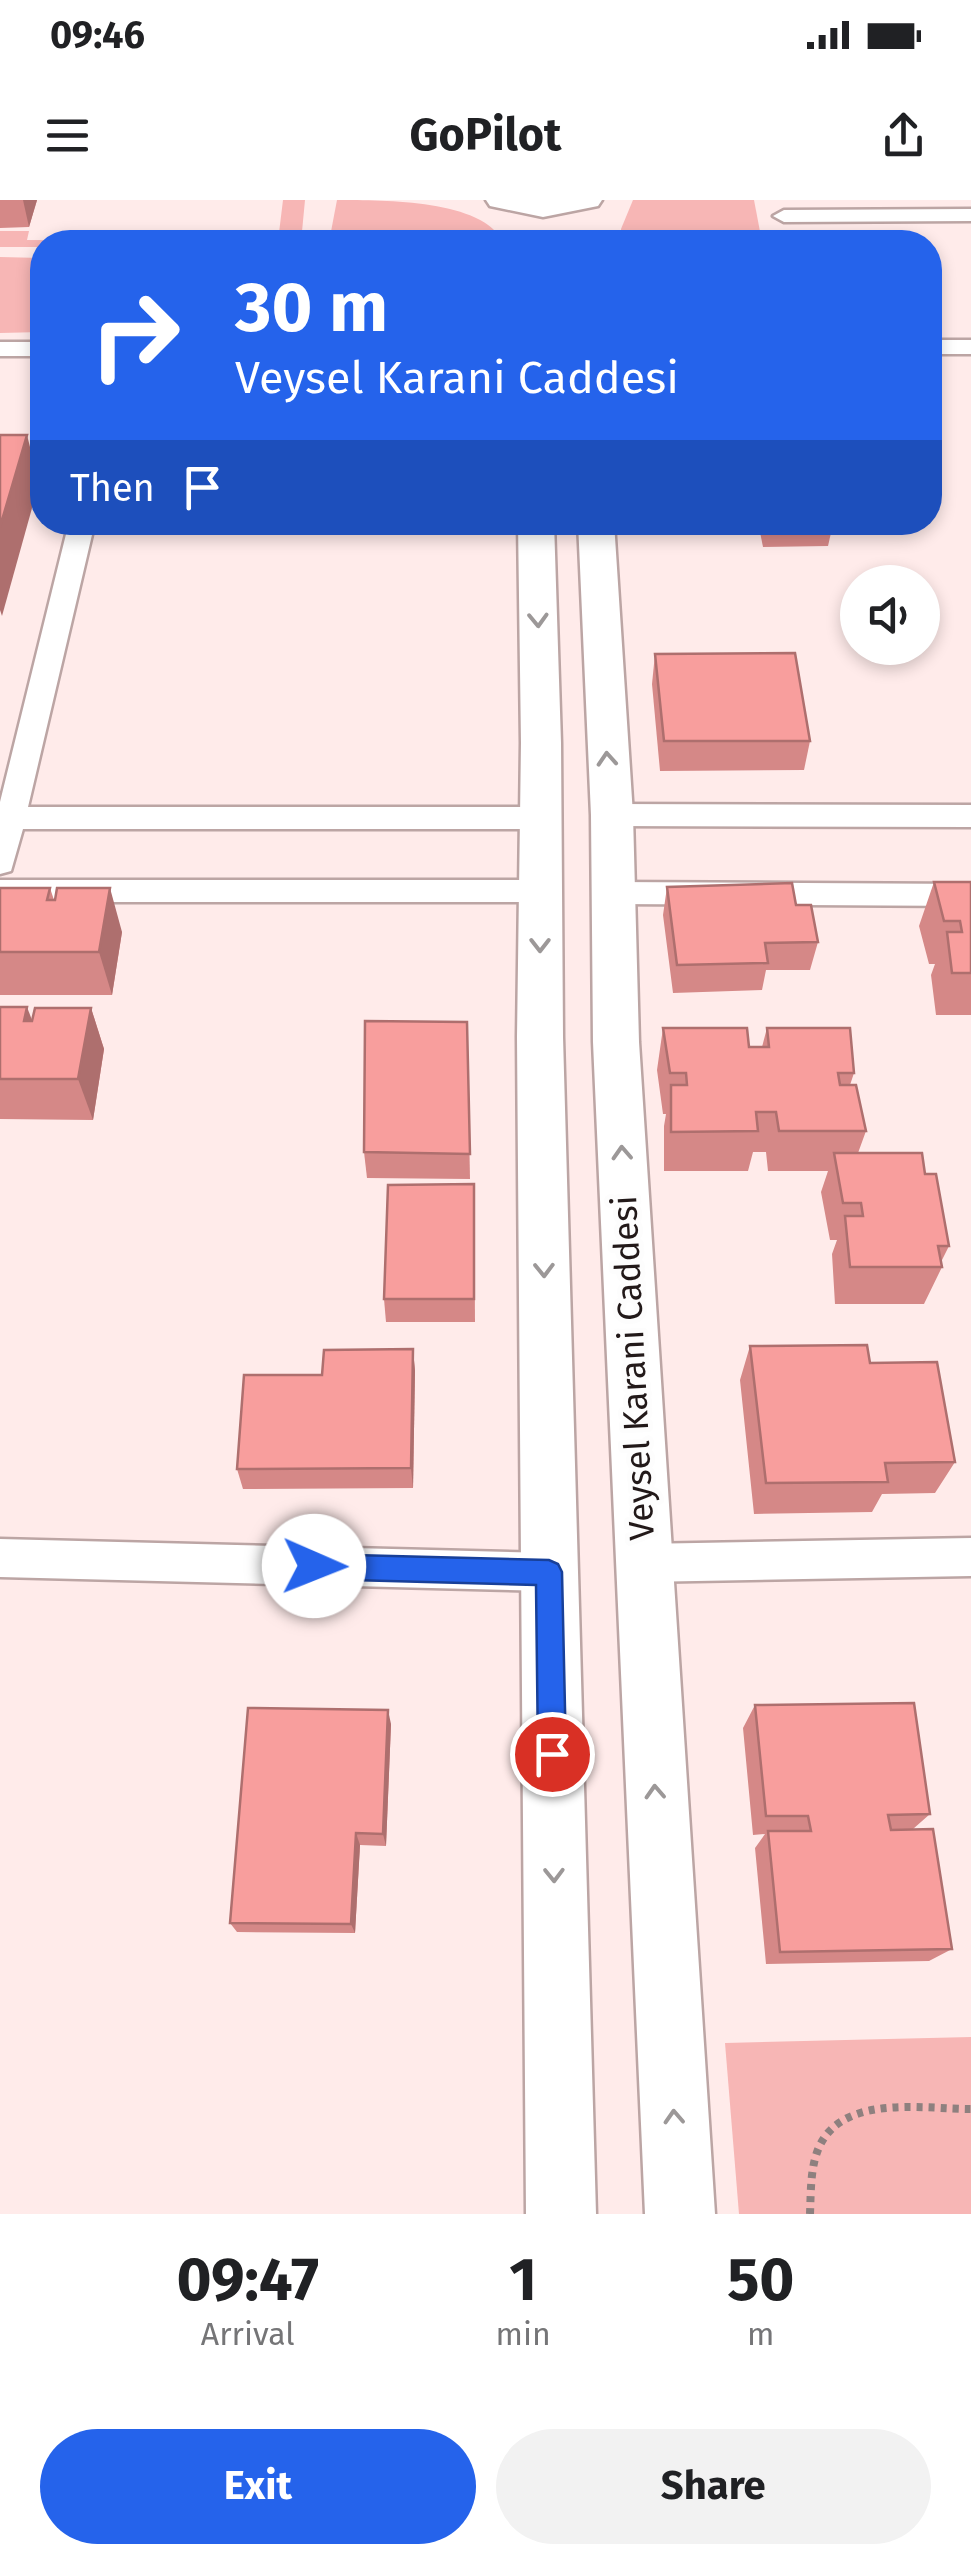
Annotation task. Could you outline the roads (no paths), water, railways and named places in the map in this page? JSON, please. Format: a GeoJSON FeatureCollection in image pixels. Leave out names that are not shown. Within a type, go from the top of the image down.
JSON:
{"type":"FeatureCollection","features":[{"type":"Feature","properties":{"kind":"main road"},"geometry":{"type":"LineString","coordinates":[[505,210],[587,200]]}},
{"type":"Feature","properties":{"kind":"main road"},"geometry":{"type":"LineString","coordinates":[[584,230],[595,200]]}},
{"type":"Feature","properties":{"kind":"main road"},"geometry":{"type":"LineString","coordinates":[[536,535],[561,2214]]}},
{"type":"Feature","properties":{"kind":"main road","name":"Veysel Karani Caddesi"},"geometry":{"type":"LineString","coordinates":[[597,535],[642,1563],[680,2214]]}},
{"type":"Feature","properties":{"kind":"street"},"geometry":{"type":"LineString","coordinates":[[783,208],[971,216]]}},
{"type":"Feature","properties":{"kind":"street"},"geometry":{"type":"LineString","coordinates":[[942,347],[971,347]]}},
{"type":"Feature","properties":{"kind":"street"},"geometry":{"type":"LineString","coordinates":[[0,349],[30,349]]}},
{"type":"Feature","properties":{"kind":"street"},"geometry":{"type":"LineString","coordinates":[[0,864],[7,818],[79,535]]}},
{"type":"Feature","properties":{"kind":"street"},"geometry":{"type":"LineString","coordinates":[[612,815],[971,816]]}},
{"type":"Feature","properties":{"kind":"street"},"geometry":{"type":"LineString","coordinates":[[7,818],[541,818]]}},
{"type":"Feature","properties":{"kind":"street"},"geometry":{"type":"LineString","coordinates":[[0,891],[540,891]]}},
{"type":"Feature","properties":{"kind":"street"},"geometry":{"type":"LineString","coordinates":[[611,893],[971,896]]}},
{"type":"Feature","properties":{"kind":"street"},"geometry":{"type":"LineString","coordinates":[[642,1563],[971,1557]]}},
{"type":"Feature","properties":{"kind":"street"},"geometry":{"type":"LineString","coordinates":[[0,1558],[549,1572]]}}]}
